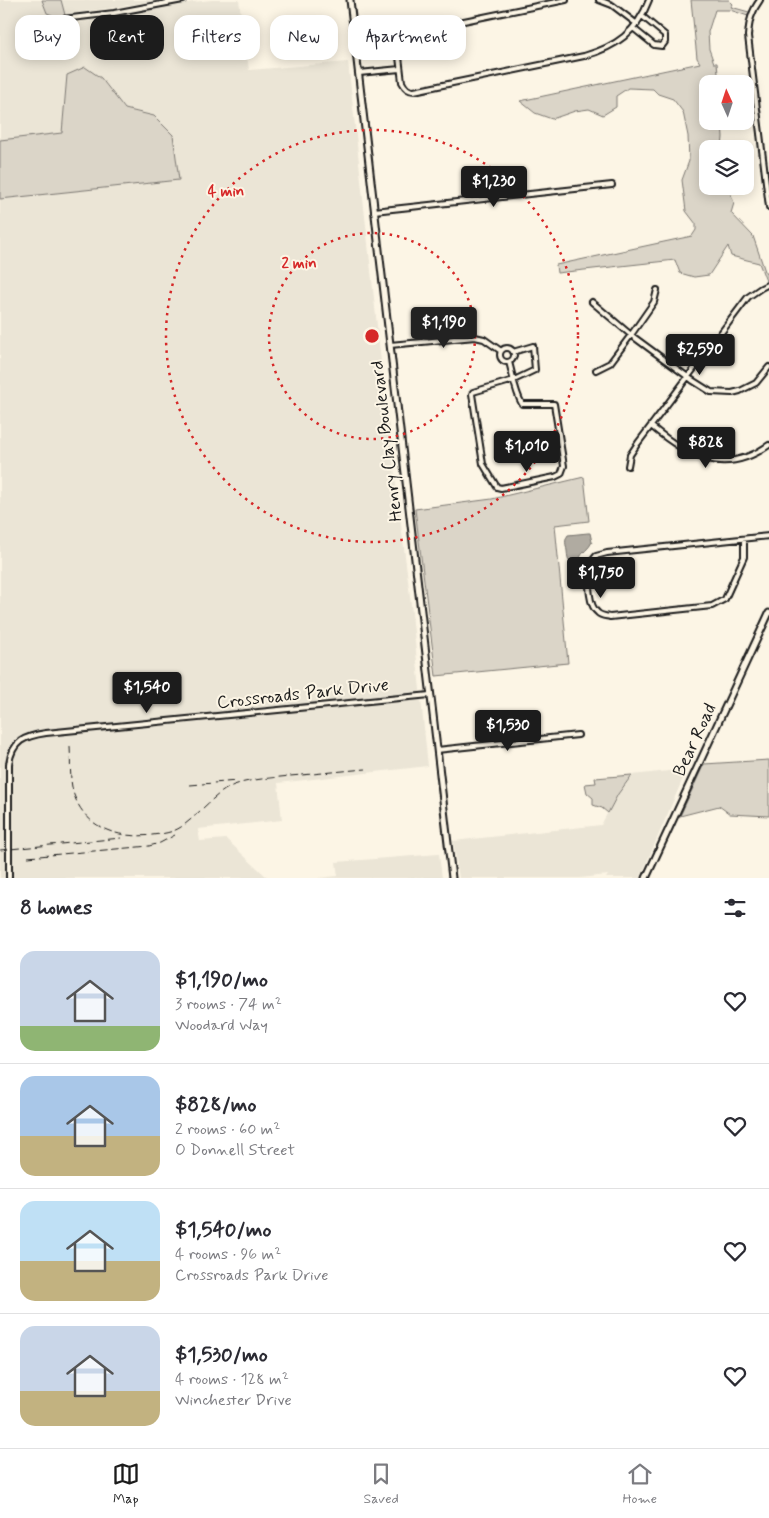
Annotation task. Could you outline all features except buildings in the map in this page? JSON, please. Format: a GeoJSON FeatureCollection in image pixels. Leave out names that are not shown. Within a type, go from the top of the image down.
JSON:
{"type":"FeatureCollection","features":[{"type":"Feature","properties":{"kind":"main road","name":"Henry Clay Boulevard"},"geometry":{"type":"LineString","coordinates":[[350,0],[452,878]]}},
{"type":"Feature","properties":{"kind":"main road","name":"Bear Road"},"geometry":{"type":"LineString","coordinates":[[646,878],[769,613]]}},
{"type":"Feature","properties":{"kind":"street"},"geometry":{"type":"LineString","coordinates":[[147,0],[148,7]]}},
{"type":"Feature","properties":{"kind":"street"},"geometry":{"type":"LineString","coordinates":[[80,17],[183,0]]}},
{"type":"Feature","properties":{"kind":"street"},"geometry":{"type":"LineString","coordinates":[[566,0],[545,2],[459,22],[405,29],[397,40],[402,82],[405,88],[414,91],[603,51],[615,44],[633,28],[642,16],[649,0]]}},
{"type":"Feature","properties":{"kind":"street"},"geometry":{"type":"LineString","coordinates":[[599,0],[612,5],[636,24]]}},
{"type":"Feature","properties":{"kind":"street"},"geometry":{"type":"LineString","coordinates":[[760,0],[752,12],[748,36],[769,207]]}},
{"type":"Feature","properties":{"kind":"street"},"geometry":{"type":"LineString","coordinates":[[633,28],[658,46],[662,46],[666,40],[665,35],[642,16]]}},
{"type":"Feature","properties":{"kind":"street"},"geometry":{"type":"LineString","coordinates":[[359,73],[400,69]]}},
{"type":"Feature","properties":{"kind":"street"},"geometry":{"type":"LineString","coordinates":[[374,211],[612,185]]}},
{"type":"Feature","properties":{"kind":"street"},"geometry":{"type":"LineString","coordinates":[[628,466],[630,455],[748,297],[769,284]]}},
{"type":"Feature","properties":{"kind":"street"},"geometry":{"type":"LineString","coordinates":[[596,370],[610,363],[654,302],[657,290]]}},
{"type":"Feature","properties":{"kind":"street"},"geometry":{"type":"LineString","coordinates":[[592,302],[631,335],[711,392],[732,393],[740,391],[756,383],[769,367]]}},
{"type":"Feature","properties":{"kind":"street"},"geometry":{"type":"LineString","coordinates":[[390,345],[477,337],[492,344],[501,351]]}},
{"type":"Feature","properties":{"kind":"street"},"geometry":{"type":"LineString","coordinates":[[509,362],[514,380],[519,398],[522,404],[554,404],[564,466],[562,474],[555,477],[500,488],[497,487],[484,464],[472,394],[473,392],[514,380],[535,370],[533,346],[513,352]]}},
{"type":"Feature","properties":{"kind":"street"},"geometry":{"type":"LineString","coordinates":[[501,351],[507,348],[513,352]]}},
{"type":"Feature","properties":{"kind":"street"},"geometry":{"type":"LineString","coordinates":[[501,351],[500,359],[503,362],[509,362],[513,359],[513,352]]}},
{"type":"Feature","properties":{"kind":"street"},"geometry":{"type":"LineString","coordinates":[[651,426],[685,452],[706,459],[723,461],[744,458],[755,454],[769,445]]}},
{"type":"Feature","properties":{"kind":"street"},"geometry":{"type":"LineString","coordinates":[[744,539],[744,557],[725,599],[712,606],[610,617],[599,615],[594,609],[590,598],[589,565],[596,556],[607,553],[769,536]]}},
{"type":"Feature","properties":{"kind":"street","name":"Crossroads Park Drive"},"geometry":{"type":"LineString","coordinates":[[9,878],[9,764],[14,748],[25,738],[46,733],[430,695]]}},
{"type":"Feature","properties":{"kind":"street"},"geometry":{"type":"LineString","coordinates":[[437,750],[578,735]]}},
{"type":"Feature","properties":{"kind":"shaded area"},"geometry":{"type":"Polygon","coordinates":[[[0,0],[42,0],[47,13],[51,15],[15,15],[15,60],[80,60],[80,22],[90,20],[90,60],[164,60],[164,15],[119,15],[193,2],[239,0],[241,15],[174,15],[174,60],[248,60],[249,70],[348,62],[428,766],[278,783],[282,820],[198,829],[200,841],[226,839],[268,878],[0,878],[0,199],[179,180],[154,116],[125,109],[101,78],[67,75],[62,133],[0,140],[0,0]]]}},
{"type":"Feature","properties":{"kind":"shaded area"},"geometry":{"type":"Polygon","coordinates":[[[42,0],[61,0],[65,15],[47,13],[42,0]]]}},
{"type":"Feature","properties":{"kind":"shaded area"},"geometry":{"type":"Polygon","coordinates":[[[61,0],[162,0],[65,15],[61,0]]]}},
{"type":"Feature","properties":{"kind":"shaded area"},"geometry":{"type":"Polygon","coordinates":[[[691,0],[729,0],[733,4],[731,7],[749,12],[748,16],[730,10],[715,10],[708,32],[709,49],[714,63],[717,63],[718,75],[699,75],[699,130],[723,130],[723,137],[723,140],[699,140],[699,195],[731,195],[734,203],[731,213],[753,236],[768,280],[766,281],[759,263],[731,256],[728,246],[709,275],[694,277],[680,273],[675,260],[557,273],[556,265],[692,236],[696,230],[696,224],[686,211],[682,180],[689,161],[688,136],[683,112],[673,99],[658,94],[653,89],[628,88],[616,96],[616,107],[603,115],[589,109],[575,111],[552,119],[535,113],[520,101],[700,63],[697,58],[691,0]]]}},
{"type":"Feature","properties":{"kind":"shaded area"},"geometry":{"type":"Polygon","coordinates":[[[85,67],[101,78],[125,109],[154,116],[173,135],[179,180],[0,199],[0,140],[62,133],[67,75],[85,67]]]}},
{"type":"Feature","properties":{"kind":"shaded area"},"geometry":{"type":"Polygon","coordinates":[[[584,477],[589,521],[555,525],[568,663],[436,676],[415,509],[492,499],[584,477]]]}},
{"type":"Feature","properties":{"kind":"shaded area"},"geometry":{"type":"Polygon","coordinates":[[[590,533],[591,544],[579,559],[569,560],[566,543],[568,535],[590,533]]]}},
{"type":"Feature","properties":{"kind":"shaded area"},"geometry":{"type":"Polygon","coordinates":[[[769,760],[769,816],[730,814],[719,806],[680,816],[704,764],[769,760]]]}},
{"type":"Feature","properties":{"kind":"shaded area"},"geometry":{"type":"Polygon","coordinates":[[[687,769],[640,878],[606,878],[608,875],[580,878],[459,878],[453,841],[601,825],[618,794],[632,775],[687,769]]]}},
{"type":"Feature","properties":{"kind":"shaded area"},"geometry":{"type":"Polygon","coordinates":[[[632,775],[618,794],[608,813],[602,808],[593,805],[593,798],[587,793],[585,784],[596,783],[595,778],[632,775]]]}},
{"type":"Feature","properties":{"kind":"shaded area"},"geometry":{"type":"Polygon","coordinates":[[[439,854],[442,878],[318,878],[338,876],[336,862],[439,854]]]}},
{"type":"Feature","properties":{"kind":"railway"},"geometry":{"type":"LineString","coordinates":[[70,746],[71,783],[79,807],[95,824],[105,829],[116,833],[140,836],[170,832],[178,829],[219,794],[234,785],[269,778],[366,769]]}},
{"type":"Feature","properties":{"kind":"railway"},"geometry":{"type":"LineString","coordinates":[[190,785],[237,781]]}},
{"type":"Feature","properties":{"kind":"railway"},"geometry":{"type":"LineString","coordinates":[[28,857],[149,846],[160,843],[175,835]]}},
{"type":"Feature","properties":{"kind":"railway"},"geometry":{"type":"LineString","coordinates":[[0,850],[121,838]]}}]}
